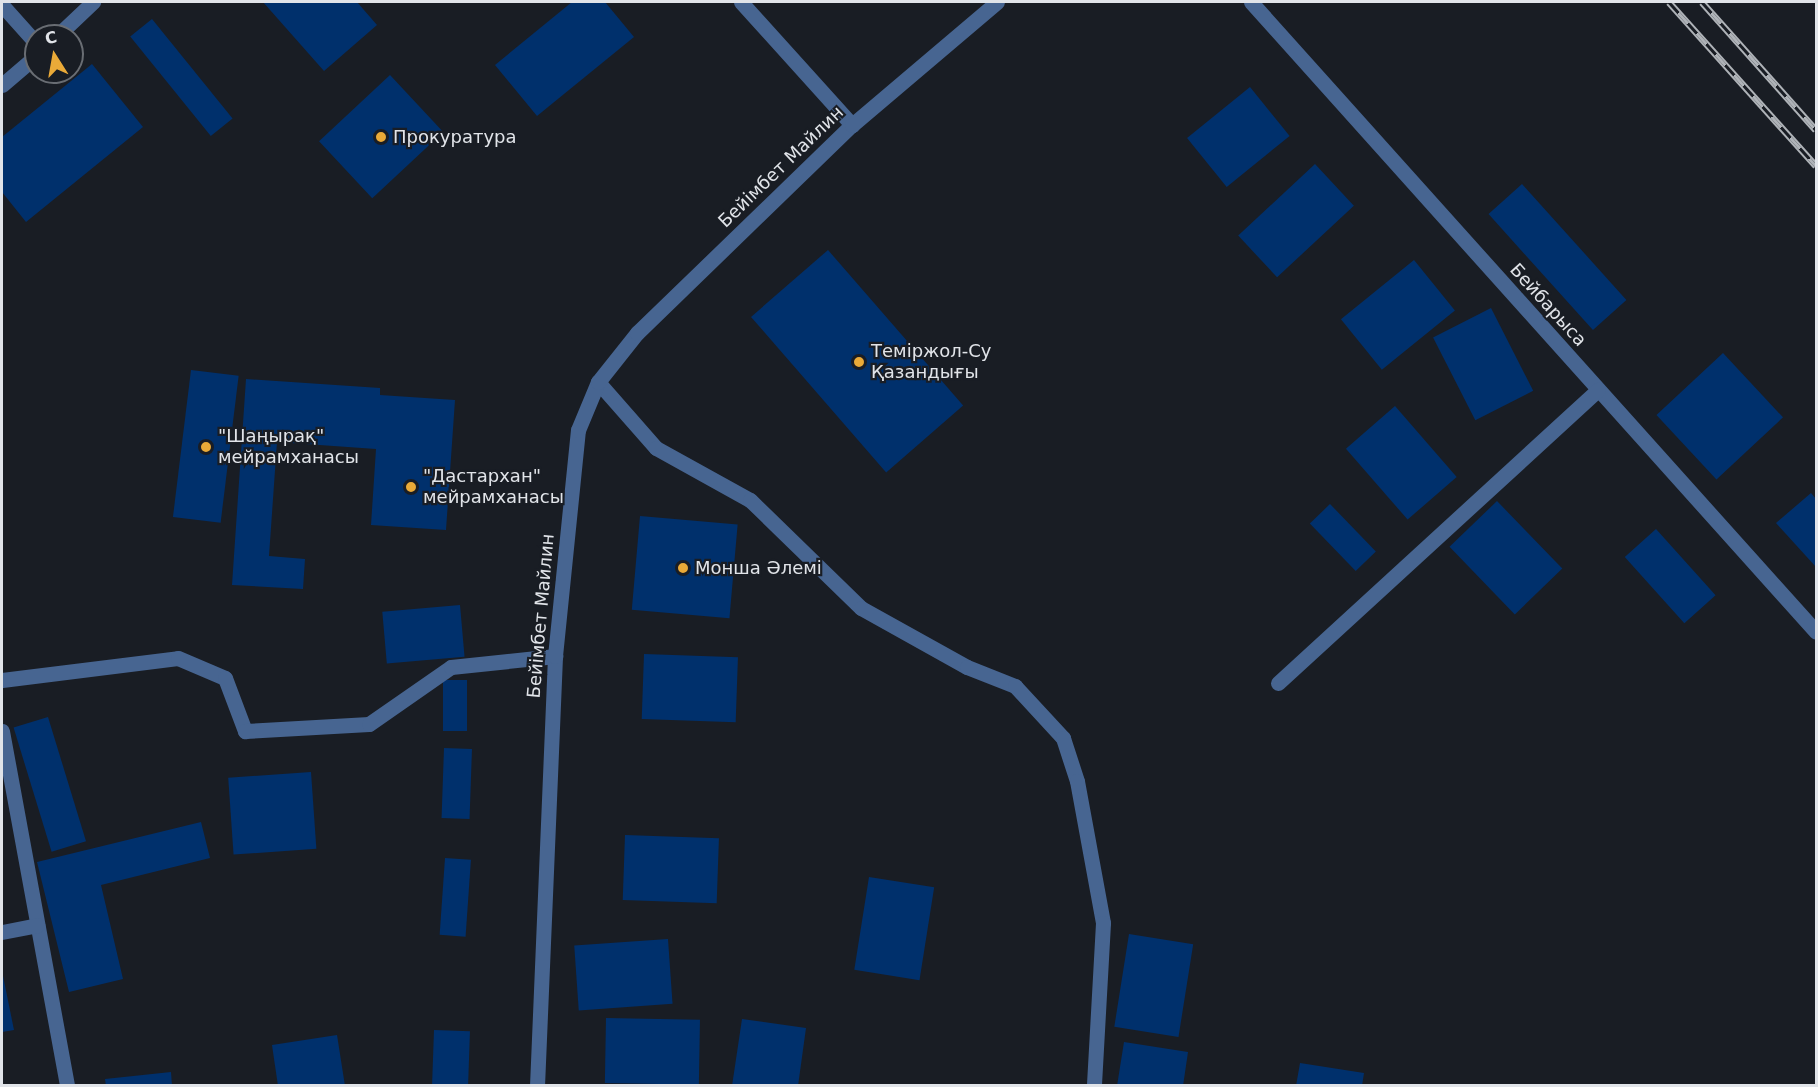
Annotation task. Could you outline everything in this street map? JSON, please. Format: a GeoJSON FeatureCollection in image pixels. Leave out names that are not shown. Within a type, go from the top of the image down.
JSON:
{"type":"FeatureCollection","features":[{"type":"Feature","properties":{"kind":"street"},"geometry":{"type":"LineString","coordinates":[[70,24],[93,2]]}},
{"type":"Feature","properties":{"kind":"street"},"geometry":{"type":"LineString","coordinates":[[741,2],[852,125]]}},
{"type":"Feature","properties":{"kind":"street","name":"Бейімбет Майлин"},"geometry":{"type":"LineString","coordinates":[[537,1086],[555,656],[578,430],[598,382],[637,333],[852,125],[997,2]]}},
{"type":"Feature","properties":{"kind":"street","name":"Бейбарыса"},"geometry":{"type":"LineString","coordinates":[[1251,2],[1816,632]]}},
{"type":"Feature","properties":{"kind":"street"},"geometry":{"type":"LineString","coordinates":[[2,5],[24,30]]}},
{"type":"Feature","properties":{"kind":"street"},"geometry":{"type":"LineString","coordinates":[[2,85],[24,66]]}},
{"type":"Feature","properties":{"kind":"street"},"geometry":{"type":"LineString","coordinates":[[598,382],[647,441],[750,500],[861,608],[968,667],[1015,686],[1063,738],[1077,781],[1103,923],[1094,1086]]}},
{"type":"Feature","properties":{"kind":"street"},"geometry":{"type":"LineString","coordinates":[[1278,683],[1598,390]]}},
{"type":"Feature","properties":{"kind":"street"},"geometry":{"type":"LineString","coordinates":[[2,680],[178,658],[225,678],[245,731],[369,724],[451,667],[555,656]]}},
{"type":"Feature","properties":{"kind":"street"},"geometry":{"type":"LineString","coordinates":[[2,731],[67,1086]]}},
{"type":"Feature","properties":{"kind":"street"},"geometry":{"type":"LineString","coordinates":[[2,932],[37,925]]}},
{"type":"Feature","properties":{"kind":"building"},"geometry":{"type":"Polygon","coordinates":[[[263,2],[357,2],[377,25],[324,71],[263,2]]]}},
{"type":"Feature","properties":{"kind":"building"},"geometry":{"type":"Polygon","coordinates":[[[572,2],[605,2],[634,37],[537,116],[495,65],[572,2]]]}},
{"type":"Feature","properties":{"kind":"building"},"geometry":{"type":"Polygon","coordinates":[[[152,19],[233,118],[211,136],[130,37],[152,19]]]}},
{"type":"Feature","properties":{"kind":"building"},"geometry":{"type":"Polygon","coordinates":[[[92,64],[143,127],[26,222],[2,192],[2,137],[67,84],[84,84],[84,70],[92,64]]]}},
{"type":"Feature","properties":{"kind":"building","name":"Прокуратура"},"geometry":{"type":"Polygon","coordinates":[[[390,75],[443,132],[372,198],[319,141],[390,75]]]}},
{"type":"Feature","properties":{"kind":"building"},"geometry":{"type":"Polygon","coordinates":[[[1250,87],[1290,136],[1227,187],[1187,138],[1250,87]]]}},
{"type":"Feature","properties":{"kind":"building"},"geometry":{"type":"Polygon","coordinates":[[[1315,164],[1354,206],[1277,277],[1238,236],[1315,164]]]}},
{"type":"Feature","properties":{"kind":"building"},"geometry":{"type":"Polygon","coordinates":[[[1522,184],[1626,300],[1593,330],[1489,214],[1522,184]]]}},
{"type":"Feature","properties":{"kind":"building","name":"Теміржол-Су Қазандығы"},"geometry":{"type":"Polygon","coordinates":[[[828,250],[963,405],[886,472],[751,317],[828,250]]]}},
{"type":"Feature","properties":{"kind":"building"},"geometry":{"type":"Polygon","coordinates":[[[1414,260],[1455,311],[1382,370],[1341,319],[1414,260]]]}},
{"type":"Feature","properties":{"kind":"building"},"geometry":{"type":"Polygon","coordinates":[[[1491,308],[1533,391],[1475,420],[1433,338],[1491,308]]]}},
{"type":"Feature","properties":{"kind":"building"},"geometry":{"type":"Polygon","coordinates":[[[1723,353],[1783,417],[1716,479],[1656,415],[1723,353]]]}},
{"type":"Feature","properties":{"kind":"building","name":"\"Шаңырақ\" мейрамханасы"},"geometry":{"type":"Polygon","coordinates":[[[191,370],[239,376],[221,523],[173,517],[191,370]]]}},
{"type":"Feature","properties":{"kind":"building"},"geometry":{"type":"Polygon","coordinates":[[[246,379],[380,388],[380,395],[455,400],[446,530],[371,525],[376,449],[277,442],[269,556],[305,559],[303,589],[232,585],[246,379]]]}},
{"type":"Feature","properties":{"kind":"building"},"geometry":{"type":"Polygon","coordinates":[[[1395,406],[1457,477],[1408,520],[1346,449],[1395,406]]]}},
{"type":"Feature","properties":{"kind":"building"},"geometry":{"type":"Polygon","coordinates":[[[1811,493],[1816,499],[1816,567],[1776,523],[1811,493]]]}},
{"type":"Feature","properties":{"kind":"building"},"geometry":{"type":"Polygon","coordinates":[[[1497,501],[1562,569],[1515,614],[1450,547],[1497,501]]]}},
{"type":"Feature","properties":{"kind":"building"},"geometry":{"type":"Polygon","coordinates":[[[1330,504],[1376,551],[1356,571],[1310,523],[1330,504]]]}},
{"type":"Feature","properties":{"kind":"building","name":"Монша Әлемі"},"geometry":{"type":"Polygon","coordinates":[[[640,516],[738,525],[729,618],[632,610],[640,516]]]}},
{"type":"Feature","properties":{"kind":"building"},"geometry":{"type":"Polygon","coordinates":[[[1656,529],[1716,595],[1684,623],[1625,557],[1656,529]]]}},
{"type":"Feature","properties":{"kind":"building"},"geometry":{"type":"Polygon","coordinates":[[[460,605],[465,657],[387,664],[382,612],[460,605]]]}},
{"type":"Feature","properties":{"kind":"building"},"geometry":{"type":"Polygon","coordinates":[[[644,654],[738,657],[736,722],[642,719],[644,654]]]}},
{"type":"Feature","properties":{"kind":"building"},"geometry":{"type":"Polygon","coordinates":[[[443,680],[467,680],[467,731],[443,731],[443,680]]]}},
{"type":"Feature","properties":{"kind":"building"},"geometry":{"type":"Polygon","coordinates":[[[48,717],[86,841],[52,852],[14,728],[48,717]]]}},
{"type":"Feature","properties":{"kind":"building"},"geometry":{"type":"Polygon","coordinates":[[[444,748],[472,749],[470,819],[442,818],[444,748]]]}},
{"type":"Feature","properties":{"kind":"building"},"geometry":{"type":"Polygon","coordinates":[[[311,772],[316,849],[234,855],[228,778],[311,772]]]}},
{"type":"Feature","properties":{"kind":"building"},"geometry":{"type":"Polygon","coordinates":[[[201,822],[210,858],[101,885],[123,979],[69,992],[37,862],[201,822]]]}},
{"type":"Feature","properties":{"kind":"building"},"geometry":{"type":"Polygon","coordinates":[[[625,835],[719,838],[717,903],[623,900],[625,835]]]}},
{"type":"Feature","properties":{"kind":"building"},"geometry":{"type":"Polygon","coordinates":[[[445,858],[471,860],[466,937],[440,935],[445,858]]]}},
{"type":"Feature","properties":{"kind":"building"},"geometry":{"type":"Polygon","coordinates":[[[869,877],[934,887],[919,980],[854,970],[869,877]]]}},
{"type":"Feature","properties":{"kind":"building"},"geometry":{"type":"Polygon","coordinates":[[[1129,934],[1193,944],[1178,1037],[1114,1027],[1129,934]]]}},
{"type":"Feature","properties":{"kind":"building"},"geometry":{"type":"Polygon","coordinates":[[[668,939],[673,1004],[579,1010],[574,946],[668,939]]]}},
{"type":"Feature","properties":{"kind":"building"},"geometry":{"type":"Polygon","coordinates":[[[2,971],[14,1030],[2,1032],[2,971]]]}},
{"type":"Feature","properties":{"kind":"building"},"geometry":{"type":"Polygon","coordinates":[[[606,1018],[700,1020],[699,1085],[605,1083],[606,1018]]]}},
{"type":"Feature","properties":{"kind":"building"},"geometry":{"type":"Polygon","coordinates":[[[742,1019],[806,1028],[798,1086],[732,1086],[742,1019]]]}},
{"type":"Feature","properties":{"kind":"building"},"geometry":{"type":"Polygon","coordinates":[[[434,1030],[470,1031],[468,1086],[432,1086],[434,1030]]]}},
{"type":"Feature","properties":{"kind":"building"},"geometry":{"type":"Polygon","coordinates":[[[337,1035],[345,1086],[278,1086],[272,1045],[337,1035]]]}},
{"type":"Feature","properties":{"kind":"building"},"geometry":{"type":"Polygon","coordinates":[[[1124,1042],[1188,1052],[1183,1086],[1117,1086],[1124,1042]]]}},
{"type":"Feature","properties":{"kind":"building"},"geometry":{"type":"Polygon","coordinates":[[[1300,1063],[1364,1073],[1362,1086],[1296,1086],[1300,1063]]]}},
{"type":"Feature","properties":{"kind":"building"},"geometry":{"type":"Polygon","coordinates":[[[171,1072],[172,1086],[106,1086],[105,1079],[171,1072]]]}},
{"type":"Feature","properties":{"kind":"railway"},"geometry":{"type":"LineString","coordinates":[[1669,2],[1816,166]]}},
{"type":"Feature","properties":{"kind":"railway"},"geometry":{"type":"LineString","coordinates":[[1702,2],[1816,130]]}},
{"type":"Feature","properties":{"kind":"place","name":"Прокуратура"},"geometry":{"type":"Point","coordinates":[381,137]}},
{"type":"Feature","properties":{"kind":"place","name":"Теміржол-Су Қазандығы"},"geometry":{"type":"Point","coordinates":[859,362]}},
{"type":"Feature","properties":{"kind":"place","name":"\"Шаңырақ\" мейрамханасы"},"geometry":{"type":"Point","coordinates":[206,447]}},
{"type":"Feature","properties":{"kind":"place","name":"\"Дастархан\" мейрамханасы"},"geometry":{"type":"Point","coordinates":[411,487]}},
{"type":"Feature","properties":{"kind":"place","name":"Монша Әлемі"},"geometry":{"type":"Point","coordinates":[683,568]}}]}
